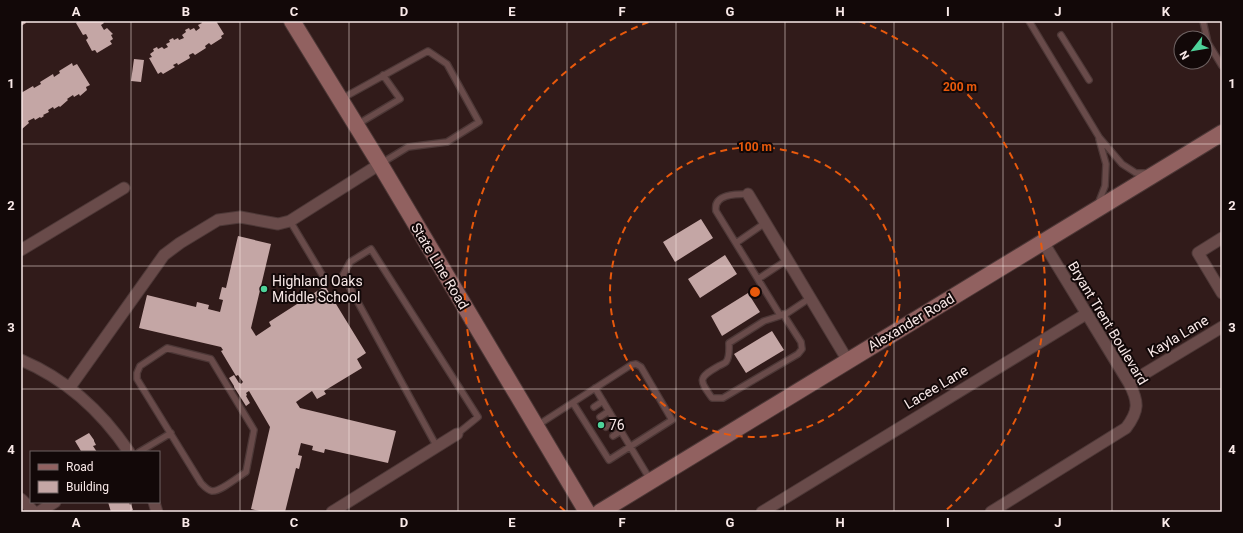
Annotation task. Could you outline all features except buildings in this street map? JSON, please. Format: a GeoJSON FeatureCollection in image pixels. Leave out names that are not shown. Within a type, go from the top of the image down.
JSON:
{"type":"FeatureCollection","features":[{"type":"Feature","properties":{"kind":"street","name":"State Line Road"},"geometry":{"type":"LineString","coordinates":[[292,21],[380,164],[587,512]]}},
{"type":"Feature","properties":{"kind":"street","name":"Alexander Road"},"geometry":{"type":"LineString","coordinates":[[600,512],[1222,133]]}},
{"type":"Feature","properties":{"kind":"street"},"geometry":{"type":"LineString","coordinates":[[70,388],[164,255],[180,243],[218,220],[240,217],[278,224],[290,221],[380,164]]}},
{"type":"Feature","properties":{"kind":"street"},"geometry":{"type":"LineString","coordinates":[[21,250],[124,188]]}},
{"type":"Feature","properties":{"kind":"street"},"geometry":{"type":"LineString","coordinates":[[748,194],[848,361]]}},
{"type":"Feature","properties":{"kind":"street"},"geometry":{"type":"LineString","coordinates":[[1222,238],[1198,252],[1222,293]]}},
{"type":"Feature","properties":{"kind":"street","name":"Bryant Trent Boulevard"},"geometry":{"type":"LineString","coordinates":[[991,512],[1126,428],[1134,416],[1136,404],[1135,395],[1129,383],[1043,242]]}},
{"type":"Feature","properties":{"kind":"street","name":"Lacee Lane"},"geometry":{"type":"LineString","coordinates":[[762,512],[1086,314]]}},
{"type":"Feature","properties":{"kind":"street","name":"Kayla Lane"},"geometry":{"type":"LineString","coordinates":[[1129,383],[1222,327]]}},
{"type":"Feature","properties":{"kind":"street"},"geometry":{"type":"LineString","coordinates":[[21,360],[48,374],[70,388],[93,407],[108,423],[128,451]]}},
{"type":"Feature","properties":{"kind":"street"},"geometry":{"type":"LineString","coordinates":[[332,512],[457,434]]}},
{"type":"Feature","properties":{"kind":"street"},"geometry":{"type":"LineString","coordinates":[[21,499],[34,512]]}},
{"type":"Feature","properties":{"kind":"street"},"geometry":{"type":"LineString","coordinates":[[39,512],[53,503]]}},
{"type":"Feature","properties":{"kind":"lane"},"geometry":{"type":"LineString","coordinates":[[1029,21],[1099,137],[1122,164],[1136,173],[1156,173]]}},
{"type":"Feature","properties":{"kind":"lane"},"geometry":{"type":"LineString","coordinates":[[1203,21],[1208,43],[1222,66]]}},
{"type":"Feature","properties":{"kind":"lane"},"geometry":{"type":"LineString","coordinates":[[1061,35],[1089,80]]}},
{"type":"Feature","properties":{"kind":"lane"},"geometry":{"type":"LineString","coordinates":[[340,99],[428,51],[447,64],[479,122],[447,142],[408,147],[380,164]]}},
{"type":"Feature","properties":{"kind":"lane"},"geometry":{"type":"LineString","coordinates":[[356,126],[400,99],[383,76]]}},
{"type":"Feature","properties":{"kind":"lane"},"geometry":{"type":"LineString","coordinates":[[1096,210],[1105,186],[1106,164],[1099,137]]}},
{"type":"Feature","properties":{"kind":"lane"},"geometry":{"type":"LineString","coordinates":[[748,194],[729,194],[718,201],[716,211],[758,279],[782,315],[801,342],[802,349],[798,354],[723,398],[712,398],[704,388],[702,379],[705,374],[726,362],[730,343],[764,321],[782,315],[810,298]]}},
{"type":"Feature","properties":{"kind":"lane"},"geometry":{"type":"LineString","coordinates":[[290,221],[323,276]]}},
{"type":"Feature","properties":{"kind":"lane"},"geometry":{"type":"LineString","coordinates":[[736,243],[765,224]]}},
{"type":"Feature","properties":{"kind":"lane"},"geometry":{"type":"LineString","coordinates":[[437,447],[343,275],[350,262],[371,249],[478,417],[457,434]]}},
{"type":"Feature","properties":{"kind":"lane"},"geometry":{"type":"LineString","coordinates":[[758,279],[788,260]]}},
{"type":"Feature","properties":{"kind":"lane"},"geometry":{"type":"LineString","coordinates":[[168,348],[210,359],[254,430],[246,472],[218,490],[212,491],[206,488],[201,483],[171,433],[137,379],[137,373],[140,366],[168,348]]}},
{"type":"Feature","properties":{"kind":"lane"},"geometry":{"type":"LineString","coordinates":[[536,427],[631,365],[636,364],[644,373],[672,420],[609,460],[601,443],[583,414],[573,403]]}},
{"type":"Feature","properties":{"kind":"lane"},"geometry":{"type":"LineString","coordinates":[[595,388],[651,481]]}},
{"type":"Feature","properties":{"kind":"lane"},"geometry":{"type":"LineString","coordinates":[[594,407],[603,401]]}},
{"type":"Feature","properties":{"kind":"lane"},"geometry":{"type":"LineString","coordinates":[[600,417],[609,411]]}},
{"type":"Feature","properties":{"kind":"lane"},"geometry":{"type":"LineString","coordinates":[[606,427],[615,421]]}},
{"type":"Feature","properties":{"kind":"lane"},"geometry":{"type":"LineString","coordinates":[[613,436],[621,431]]}},
{"type":"Feature","properties":{"kind":"lane"},"geometry":{"type":"LineString","coordinates":[[141,451],[171,433]]}},
{"type":"Feature","properties":{"kind":"place","name":"Highland Oaks Middle School"},"geometry":{"type":"Point","coordinates":[264,289]}},
{"type":"Feature","properties":{"kind":"place","name":"76"},"geometry":{"type":"Point","coordinates":[601,425]}}]}
